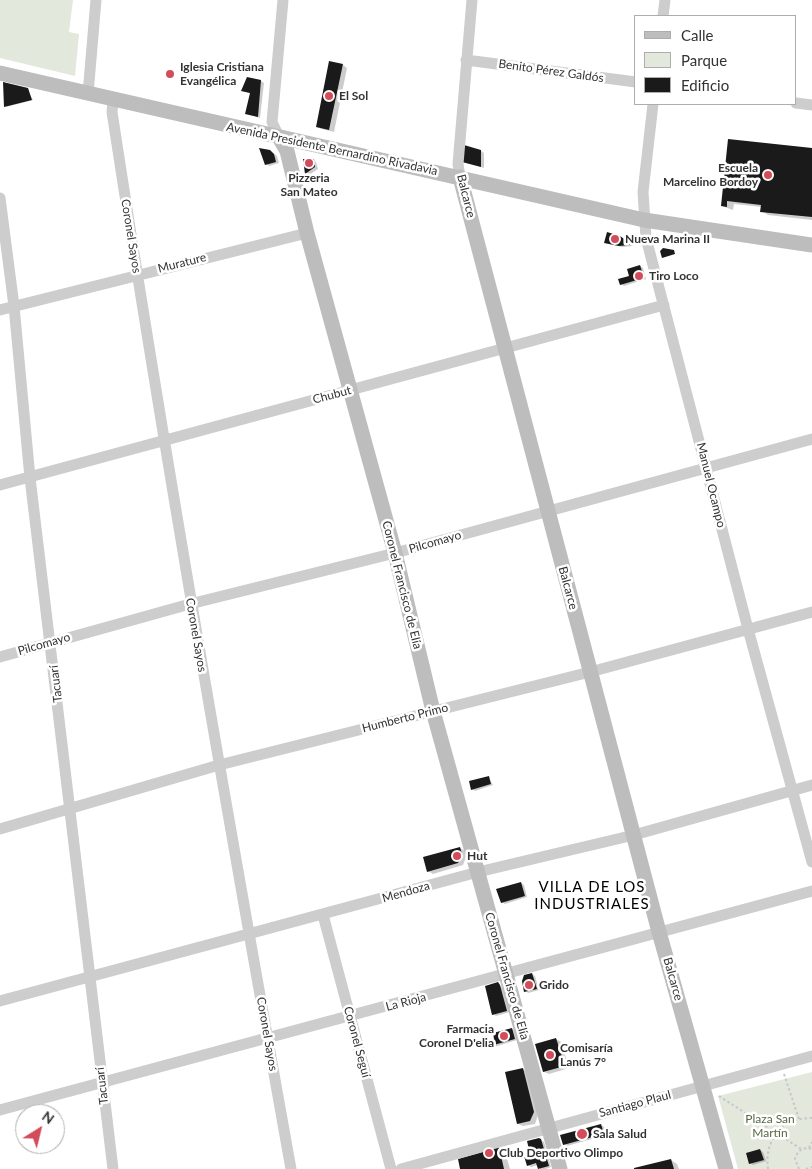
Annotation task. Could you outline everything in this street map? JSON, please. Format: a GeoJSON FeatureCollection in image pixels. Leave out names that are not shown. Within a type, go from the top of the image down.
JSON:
{"type":"FeatureCollection","features":[{"type":"Feature","properties":{"kind":"street"},"geometry":{"type":"LineString","coordinates":[[88,94],[96,0]]}},
{"type":"Feature","properties":{"kind":"street","name":"Coronel Francisco de Elía"},"geometry":{"type":"LineString","coordinates":[[283,0],[272,122],[287,151],[307,233],[396,553],[433,712],[560,1169]]}},
{"type":"Feature","properties":{"kind":"street","name":"Balcarce"},"geometry":{"type":"LineString","coordinates":[[472,0],[458,164],[460,177],[507,349],[659,932],[726,1169]]}},
{"type":"Feature","properties":{"kind":"street"},"geometry":{"type":"LineString","coordinates":[[663,15],[665,0]]}},
{"type":"Feature","properties":{"kind":"street","name":"Benito Pérez Galdós"},"geometry":{"type":"LineString","coordinates":[[466,60],[634,82]]}},
{"type":"Feature","properties":{"kind":"street","name":"Avenida Presidente Bernardino Rivadavia"},"geometry":{"type":"LineString","coordinates":[[0,73],[280,139],[460,177],[644,220],[812,245]]}},
{"type":"Feature","properties":{"kind":"street","name":"Coronel Sayos"},"geometry":{"type":"LineString","coordinates":[[113,100],[112,112],[136,274],[166,439],[190,604],[291,1169]]}},
{"type":"Feature","properties":{"kind":"street"},"geometry":{"type":"LineString","coordinates":[[797,103],[812,105]]}},
{"type":"Feature","properties":{"kind":"street","name":"Manuel Ocampo"},"geometry":{"type":"LineString","coordinates":[[653,105],[643,192],[644,220],[664,305],[748,629],[812,862]]}},
{"type":"Feature","properties":{"kind":"street","name":"Tacuarí"},"geometry":{"type":"LineString","coordinates":[[0,198],[14,306],[30,478],[71,808],[101,1084],[113,1169]]}},
{"type":"Feature","properties":{"kind":"street","name":"Murature"},"geometry":{"type":"LineString","coordinates":[[0,310],[136,274],[307,233]]}},
{"type":"Feature","properties":{"kind":"street","name":"Chubut"},"geometry":{"type":"LineString","coordinates":[[0,485],[664,305]]}},
{"type":"Feature","properties":{"kind":"street","name":"Pilcomayo"},"geometry":{"type":"LineString","coordinates":[[0,656],[190,604],[396,553],[707,466],[812,439]]}},
{"type":"Feature","properties":{"kind":"street","name":"Humberto Primo"},"geometry":{"type":"LineString","coordinates":[[0,829],[219,766],[590,672],[812,612]]}},
{"type":"Feature","properties":{"kind":"street","name":"Mendoza"},"geometry":{"type":"LineString","coordinates":[[0,1001],[323,916],[478,872],[634,835],[812,785]]}},
{"type":"Feature","properties":{"kind":"street","name":"La Rioja"},"geometry":{"type":"LineString","coordinates":[[0,1110],[812,891]]}},
{"type":"Feature","properties":{"kind":"street","name":"Coronel Seguí"},"geometry":{"type":"LineString","coordinates":[[323,916],[391,1169]]}},
{"type":"Feature","properties":{"kind":"street","name":"Santiago Plaul"},"geometry":{"type":"LineString","coordinates":[[401,1169],[812,1056]]}},
{"type":"Feature","properties":{"kind":"path"},"geometry":{"type":"LineString","coordinates":[[782,1065],[799,1119]]}},
{"type":"Feature","properties":{"kind":"path"},"geometry":{"type":"LineString","coordinates":[[703,1086],[801,1149],[810,1148],[812,1142]]}},
{"type":"Feature","properties":{"kind":"path"},"geometry":{"type":"LineString","coordinates":[[768,1169],[769,1147],[776,1133],[787,1124],[799,1119],[812,1118]]}},
{"type":"Feature","properties":{"kind":"path"},"geometry":{"type":"LineString","coordinates":[[799,1169],[795,1160],[801,1149]]}},
{"type":"Feature","properties":{"kind":"path"},"geometry":{"type":"LineString","coordinates":[[806,1169],[811,1168]]}},
{"type":"Feature","properties":{"kind":"green space"},"geometry":{"type":"Polygon","coordinates":[[[0,0],[73,0],[69,32],[79,34],[75,76],[0,58],[0,0]]]}},
{"type":"Feature","properties":{"kind":"green space","name":"Plaza San Martín"},"geometry":{"type":"Polygon","coordinates":[[[812,1072],[812,1169],[738,1169],[718,1096],[812,1072]]]}},
{"type":"Feature","properties":{"kind":"building","name":"El Sol"},"geometry":{"type":"Polygon","coordinates":[[[329,61],[343,64],[329,130],[316,127],[329,61]]]}},
{"type":"Feature","properties":{"kind":"building"},"geometry":{"type":"Polygon","coordinates":[[[247,77],[261,80],[258,117],[245,114],[250,93],[241,91],[247,77]]]}},
{"type":"Feature","properties":{"kind":"building"},"geometry":{"type":"Polygon","coordinates":[[[3,82],[28,88],[32,100],[4,107],[3,82]]]}},
{"type":"Feature","properties":{"kind":"building","name":"Escuela Marcelino Bordoy"},"geometry":{"type":"Polygon","coordinates":[[[728,139],[812,148],[812,217],[760,212],[761,205],[727,201],[727,207],[721,206],[728,139]]]}},
{"type":"Feature","properties":{"kind":"building"},"geometry":{"type":"Polygon","coordinates":[[[464,145],[481,150],[481,167],[462,162],[464,145]]]}},
{"type":"Feature","properties":{"kind":"building"},"geometry":{"type":"Polygon","coordinates":[[[259,148],[270,150],[274,154],[276,162],[265,165],[259,148]]]}},
{"type":"Feature","properties":{"kind":"building","name":"Pizzeria San Mateo"},"geometry":{"type":"Polygon","coordinates":[[[303,159],[314,159],[315,167],[305,174],[303,159]]]}},
{"type":"Feature","properties":{"kind":"building","name":"Nueva Marina II"},"geometry":{"type":"Polygon","coordinates":[[[607,232],[620,236],[630,245],[619,246],[604,243],[607,232]]]}},
{"type":"Feature","properties":{"kind":"building"},"geometry":{"type":"Polygon","coordinates":[[[663,248],[674,250],[675,254],[662,258],[660,251],[663,248]]]}},
{"type":"Feature","properties":{"kind":"building"},"geometry":{"type":"Polygon","coordinates":[[[640,265],[644,278],[620,285],[618,279],[629,276],[627,269],[640,265]]]}},
{"type":"Feature","properties":{"kind":"building"},"geometry":{"type":"Polygon","coordinates":[[[489,776],[491,784],[471,790],[469,781],[489,776]]]}},
{"type":"Feature","properties":{"kind":"building"},"geometry":{"type":"Polygon","coordinates":[[[460,847],[462,854],[458,863],[427,872],[423,857],[460,847]]]}},
{"type":"Feature","properties":{"kind":"building"},"geometry":{"type":"Polygon","coordinates":[[[521,882],[525,896],[501,903],[496,889],[521,882]]]}},
{"type":"Feature","properties":{"kind":"building","name":"Grido"},"geometry":{"type":"Polygon","coordinates":[[[532,973],[537,989],[524,992],[522,981],[524,975],[532,973]]]}},
{"type":"Feature","properties":{"kind":"building"},"geometry":{"type":"Polygon","coordinates":[[[498,982],[507,1011],[492,1015],[485,986],[498,982]]]}},
{"type":"Feature","properties":{"kind":"building","name":"Farmacia Coronel D'elia"},"geometry":{"type":"Polygon","coordinates":[[[512,1028],[515,1039],[490,1046],[489,1041],[494,1039],[493,1033],[512,1028]]]}},
{"type":"Feature","properties":{"kind":"building","name":"Comisaría Lanús 7°"},"geometry":{"type":"Polygon","coordinates":[[[556,1038],[565,1066],[543,1072],[535,1044],[556,1038]]]}},
{"type":"Feature","properties":{"kind":"building"},"geometry":{"type":"Polygon","coordinates":[[[523,1068],[534,1112],[530,1121],[517,1124],[505,1072],[523,1068]]]}},
{"type":"Feature","properties":{"kind":"building","name":"Sala Salud"},"geometry":{"type":"Polygon","coordinates":[[[601,1124],[604,1134],[563,1145],[560,1135],[601,1124]]]}},
{"type":"Feature","properties":{"kind":"building"},"geometry":{"type":"Polygon","coordinates":[[[541,1139],[549,1166],[538,1169],[536,1163],[527,1166],[524,1156],[530,1154],[527,1141],[541,1139]]]}},
{"type":"Feature","properties":{"kind":"building","name":"Club Deportivo Olimpo"},"geometry":{"type":"Polygon","coordinates":[[[499,1147],[504,1169],[460,1169],[458,1159],[499,1147]]]}},
{"type":"Feature","properties":{"kind":"building"},"geometry":{"type":"Polygon","coordinates":[[[760,1149],[764,1160],[749,1164],[746,1153],[760,1149]]]}},
{"type":"Feature","properties":{"kind":"building"},"geometry":{"type":"Polygon","coordinates":[[[671,1159],[674,1169],[634,1169],[634,1168],[671,1159]]]}},
{"type":"Feature","properties":{"kind":"place","name":"Iglesia Cristiana Evangélica"},"geometry":{"type":"Point","coordinates":[170,74]}},
{"type":"Feature","properties":{"kind":"place","name":"El Sol"},"geometry":{"type":"Point","coordinates":[329,96]}},
{"type":"Feature","properties":{"kind":"place","name":"Pizzeria San Mateo"},"geometry":{"type":"Point","coordinates":[309,163]}},
{"type":"Feature","properties":{"kind":"place","name":"Escuela Marcelino Bordoy"},"geometry":{"type":"Point","coordinates":[768,175]}},
{"type":"Feature","properties":{"kind":"place","name":"Nueva Marina II"},"geometry":{"type":"Point","coordinates":[615,239]}},
{"type":"Feature","properties":{"kind":"place","name":"Tiro Loco"},"geometry":{"type":"Point","coordinates":[639,276]}},
{"type":"Feature","properties":{"kind":"place","name":"Hut"},"geometry":{"type":"Point","coordinates":[457,856]}},
{"type":"Feature","properties":{"kind":"place","name":"Grido"},"geometry":{"type":"Point","coordinates":[529,985]}},
{"type":"Feature","properties":{"kind":"place","name":"Farmacia Coronel D'elia"},"geometry":{"type":"Point","coordinates":[504,1036]}},
{"type":"Feature","properties":{"kind":"place","name":"Comisaría Lanús 7°"},"geometry":{"type":"Point","coordinates":[550,1055]}},
{"type":"Feature","properties":{"kind":"place","name":"Sala Salud"},"geometry":{"type":"Point","coordinates":[582,1134]}},
{"type":"Feature","properties":{"kind":"place","name":"Club Deportivo Olimpo"},"geometry":{"type":"Point","coordinates":[489,1153]}},
{"type":"Feature","properties":{"kind":"district","name":"VILLA DE LOS INDUSTRIALES"},"geometry":{"type":"Point","coordinates":[592,896]}}]}
